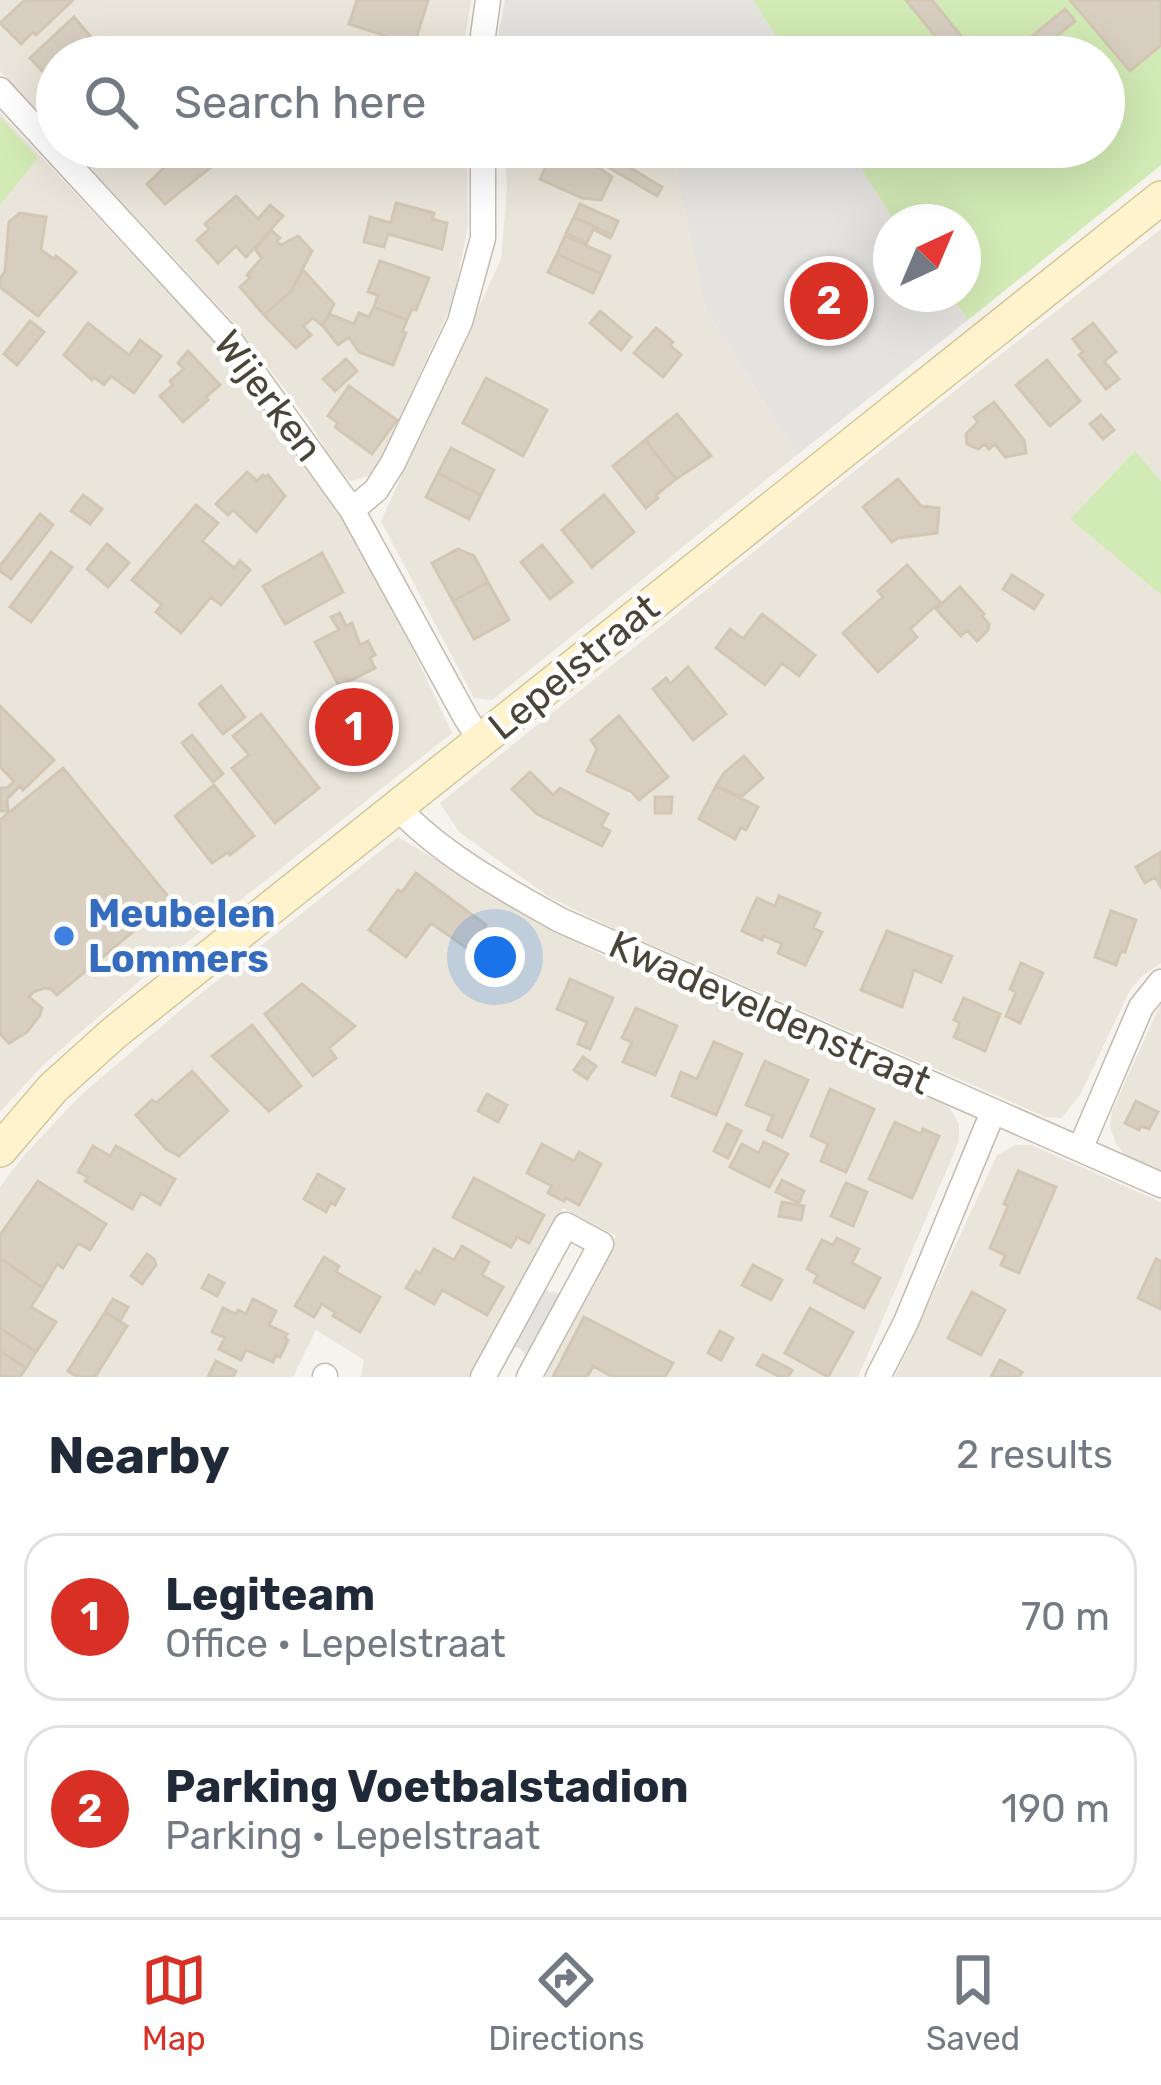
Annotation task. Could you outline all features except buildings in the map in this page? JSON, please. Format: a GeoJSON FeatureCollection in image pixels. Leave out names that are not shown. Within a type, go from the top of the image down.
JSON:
{"type":"FeatureCollection","features":[{"type":"Feature","properties":{"kind":"main road","name":"Lepelstraat"},"geometry":{"type":"LineString","coordinates":[[0,1150],[53,1088],[98,1047],[1161,198]]}},
{"type":"Feature","properties":{"kind":"street"},"geometry":{"type":"LineString","coordinates":[[483,36],[488,0]]}},
{"type":"Feature","properties":{"kind":"street","name":"Wijerken"},"geometry":{"type":"LineString","coordinates":[[0,91],[36,130]]}},
{"type":"Feature","properties":{"kind":"street","name":"Wijerken"},"geometry":{"type":"LineString","coordinates":[[71,168],[230,340],[352,510],[481,741]]}},
{"type":"Feature","properties":{"kind":"street"},"geometry":{"type":"LineString","coordinates":[[352,510],[376,490],[393,463],[460,322],[483,238],[482,168]]}},
{"type":"Feature","properties":{"kind":"street","name":"Kwadeveldenstraat"},"geometry":{"type":"LineString","coordinates":[[397,807],[455,856],[560,920],[1161,1185]]}},
{"type":"Feature","properties":{"kind":"street"},"geometry":{"type":"LineString","coordinates":[[1080,1149],[1141,1007],[1161,982]]}},
{"type":"Feature","properties":{"kind":"street"},"geometry":{"type":"LineString","coordinates":[[878,1377],[906,1322],[993,1112]]}},
{"type":"Feature","properties":{"kind":"street"},"geometry":{"type":"LineString","coordinates":[[483,1377],[566,1225],[601,1244],[529,1377]]}},
{"type":"Feature","properties":{"kind":"shaded area"},"geometry":{"type":"Polygon","coordinates":[[[0,0],[471,0],[465,36],[36,36],[36,110],[0,71],[0,0]]]}},
{"type":"Feature","properties":{"kind":"shaded area"},"geometry":{"type":"Polygon","coordinates":[[[505,0],[753,0],[776,36],[498,36],[505,0]]]}},
{"type":"Feature","properties":{"kind":"shaded area"},"geometry":{"type":"Polygon","coordinates":[[[0,113],[36,151],[36,168],[52,168],[207,334],[299,450],[402,627],[452,733],[152,970],[43,1065],[0,1112],[0,113]]]}},
{"type":"Feature","properties":{"kind":"shaded area"},"geometry":{"type":"Polygon","coordinates":[[[90,168],[467,168],[468,227],[452,304],[377,468],[368,476],[350,481],[336,468],[309,421],[236,325],[90,168]]]}},
{"type":"Feature","properties":{"kind":"shaded area"},"geometry":{"type":"Polygon","coordinates":[[[506,168],[678,168],[705,308],[797,455],[492,700],[474,698],[381,521],[501,259],[506,168]]]}},
{"type":"Feature","properties":{"kind":"shaded area"},"geometry":{"type":"Polygon","coordinates":[[[677,168],[860,168],[883,204],[873,204],[873,312],[962,312],[968,320],[797,455],[705,308],[677,168]]]}},
{"type":"Feature","properties":{"kind":"shaded area"},"geometry":{"type":"Polygon","coordinates":[[[1161,229],[1161,481],[1134,452],[1070,519],[1161,595],[1161,963],[1130,990],[1080,1095],[1062,1118],[1046,1117],[615,929],[549,897],[459,832],[440,803],[1161,229]]]}},
{"type":"Feature","properties":{"kind":"shaded area"},"geometry":{"type":"Polygon","coordinates":[[[398,837],[607,958],[948,1105],[959,1124],[959,1141],[858,1377],[541,1377],[616,1236],[563,1208],[470,1377],[361,1377],[364,1360],[316,1330],[293,1377],[0,1377],[0,1187],[82,1094],[398,837]]]}},
{"type":"Feature","properties":{"kind":"shaded area"},"geometry":{"type":"Polygon","coordinates":[[[1161,1003],[1161,1171],[1126,1156],[1110,1127],[1112,1111],[1161,1003]]]}},
{"type":"Feature","properties":{"kind":"shaded area"},"geometry":{"type":"Polygon","coordinates":[[[1016,1145],[1031,1145],[1161,1202],[1161,1377],[895,1377],[997,1155],[1016,1145]]]}},
{"type":"Feature","properties":{"kind":"shaded area"},"geometry":{"type":"Polygon","coordinates":[[[544,1284],[548,1292],[560,1293],[525,1360],[519,1348],[508,1351],[544,1284]]]}},
{"type":"Feature","properties":{"kind":"green space"},"geometry":{"type":"Polygon","coordinates":[[[753,0],[1161,0],[1161,165],[981,310],[981,204],[883,204],[860,168],[1125,168],[1125,36],[776,36],[753,0]]]}},
{"type":"Feature","properties":{"kind":"green space"},"geometry":{"type":"Polygon","coordinates":[[[0,117],[36,160],[0,205],[0,117]]]}},
{"type":"Feature","properties":{"kind":"green space"},"geometry":{"type":"Polygon","coordinates":[[[1135,451],[1161,481],[1161,595],[1070,519],[1135,451]]]}},
{"type":"Feature","properties":{"kind":"place","name":"Parking Voetbalstadion"},"geometry":{"type":"Point","coordinates":[829,301]}},
{"type":"Feature","properties":{"kind":"place","name":"Legiteam"},"geometry":{"type":"Point","coordinates":[354,727]}},
{"type":"Feature","properties":{"kind":"place","name":"Meubelen Lommers"},"geometry":{"type":"Point","coordinates":[64,936]}}]}
